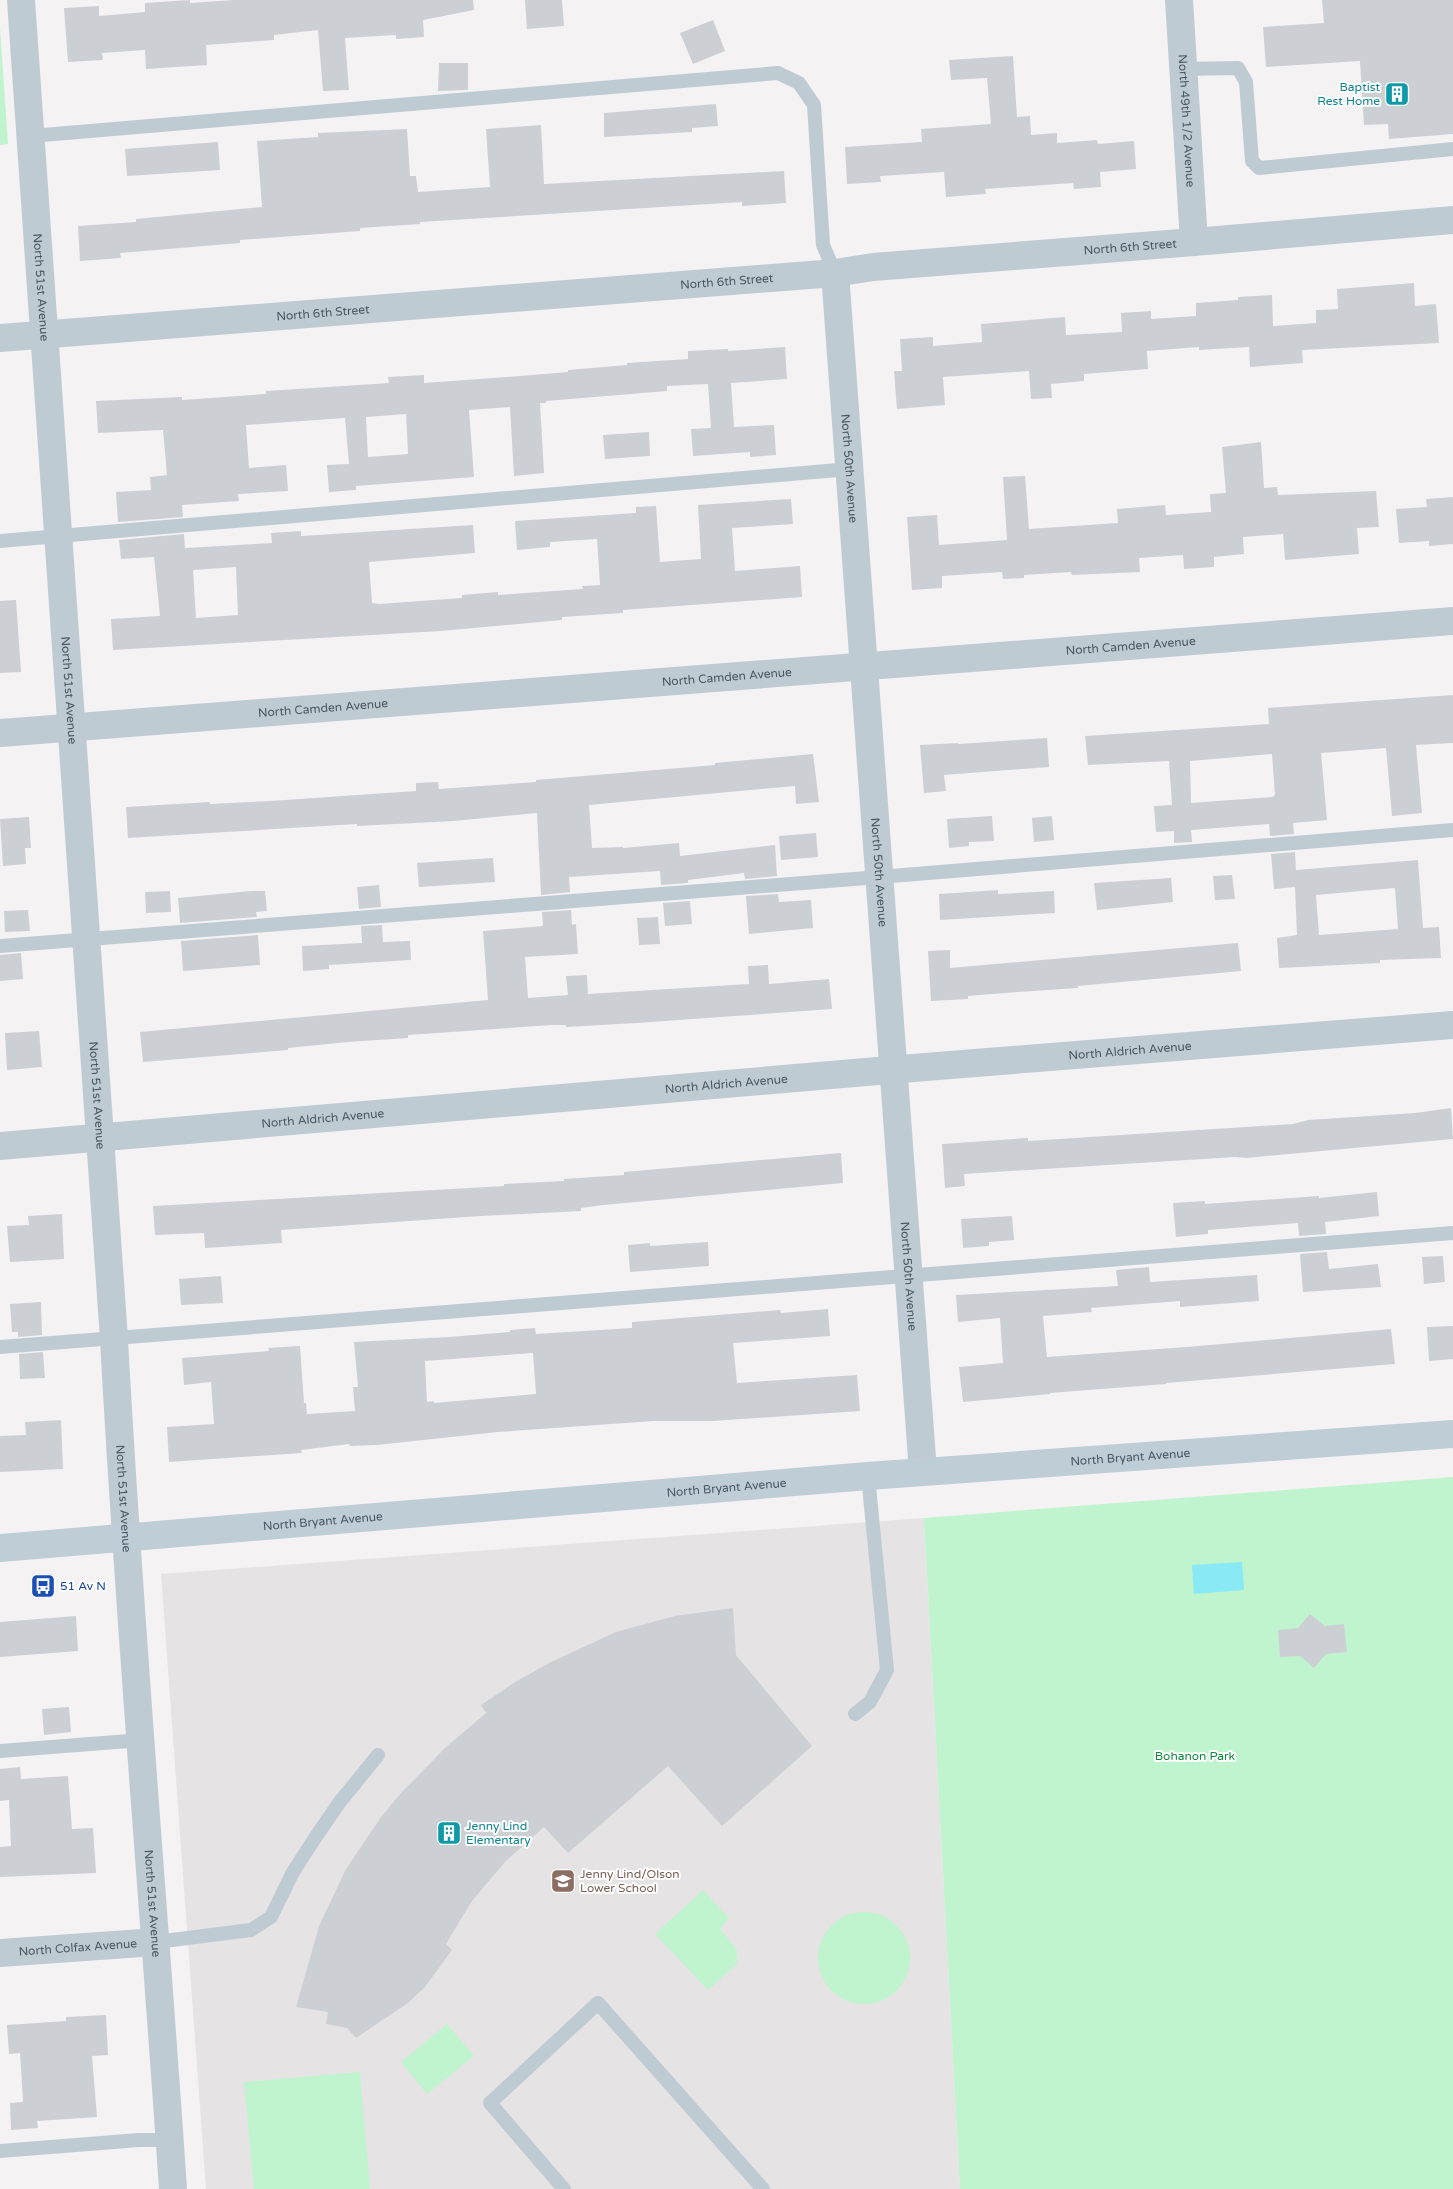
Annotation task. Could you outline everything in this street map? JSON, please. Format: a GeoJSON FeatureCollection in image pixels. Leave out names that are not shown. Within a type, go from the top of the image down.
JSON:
{"type":"FeatureCollection","features":[{"type":"Feature","properties":{"kind":"street","name":"North 51st Avenue"},"geometry":{"type":"LineString","coordinates":[[22,0],[114,1338],[125,1538],[142,1740],[173,2189]]}},
{"type":"Feature","properties":{"kind":"street","name":"North 49th 1/2 Avenue"},"geometry":{"type":"LineString","coordinates":[[1179,0],[1194,242]]}},
{"type":"Feature","properties":{"kind":"street","name":"North 6th Street"},"geometry":{"type":"LineString","coordinates":[[0,338],[835,273],[873,267],[1453,220]]}},
{"type":"Feature","properties":{"kind":"street","name":"North 50th Avenue"},"geometry":{"type":"LineString","coordinates":[[835,273],[923,1472]]}},
{"type":"Feature","properties":{"kind":"street","name":"North Camden Avenue"},"geometry":{"type":"LineString","coordinates":[[0,733],[1453,621]]}},
{"type":"Feature","properties":{"kind":"street","name":"North Aldrich Avenue"},"geometry":{"type":"LineString","coordinates":[[0,1146],[893,1070],[1453,1026]]}},
{"type":"Feature","properties":{"kind":"street","name":"North Bryant Avenue"},"geometry":{"type":"LineString","coordinates":[[0,1548],[868,1476],[1453,1434]]}},
{"type":"Feature","properties":{"kind":"street","name":"North Colfax Avenue"},"geometry":{"type":"LineString","coordinates":[[0,1953],[156,1942]]}},
{"type":"Feature","properties":{"kind":"lane"},"geometry":{"type":"LineString","coordinates":[[1183,70],[1238,68],[1246,82],[1252,161],[1259,168],[1453,150]]}},
{"type":"Feature","properties":{"kind":"lane"},"geometry":{"type":"LineString","coordinates":[[31,136],[778,73],[799,83],[814,105],[823,245],[835,273]]}},
{"type":"Feature","properties":{"kind":"lane"},"geometry":{"type":"LineString","coordinates":[[0,540],[850,469]]}},
{"type":"Feature","properties":{"kind":"lane"},"geometry":{"type":"LineString","coordinates":[[0,946],[1453,830]]}},
{"type":"Feature","properties":{"kind":"lane"},"geometry":{"type":"LineString","coordinates":[[0,1347],[908,1274],[1453,1233]]}},
{"type":"Feature","properties":{"kind":"lane"},"geometry":{"type":"LineString","coordinates":[[855,1714],[870,1702],[887,1670],[868,1476]]}},
{"type":"Feature","properties":{"kind":"lane"},"geometry":{"type":"LineString","coordinates":[[0,1751],[142,1740]]}},
{"type":"Feature","properties":{"kind":"lane"},"geometry":{"type":"LineString","coordinates":[[156,1942],[251,1930],[271,1917],[293,1872],[314,1838],[339,1802],[378,1755]]}},
{"type":"Feature","properties":{"kind":"lane"},"geometry":{"type":"LineString","coordinates":[[564,2189],[490,2103],[598,2004],[763,2189]]}},
{"type":"Feature","properties":{"kind":"lane"},"geometry":{"type":"LineString","coordinates":[[0,2151],[139,2140],[170,2140]]}},
{"type":"Feature","properties":{"kind":"shaded area","name":"Jenny Lind/Olson Lower School"},"geometry":{"type":"Polygon","coordinates":[[[924,1518],[960,2189],[206,2189],[161,1574],[924,1518]]]}},
{"type":"Feature","properties":{"kind":"green space"},"geometry":{"type":"Polygon","coordinates":[[[0,27],[8,144],[0,145],[0,27]]]}},
{"type":"Feature","properties":{"kind":"green space","name":"Bohanon Park"},"geometry":{"type":"Polygon","coordinates":[[[1453,1477],[1453,2189],[960,2189],[924,1518],[1453,1477]]]}},
{"type":"Feature","properties":{"kind":"green space"},"geometry":{"type":"Polygon","coordinates":[[[703,1890],[729,1918],[720,1929],[737,1950],[737,1964],[708,1990],[655,1934],[703,1890]]]}},
{"type":"Feature","properties":{"kind":"green space"},"geometry":{"type":"Polygon","coordinates":[[[864,1912],[882,1915],[897,1925],[907,1940],[910,1958],[907,1976],[897,1991],[882,2001],[864,2004],[846,2001],[831,1991],[821,1976],[818,1958],[821,1940],[831,1925],[846,1915],[864,1912]]]}},
{"type":"Feature","properties":{"kind":"green space"},"geometry":{"type":"Polygon","coordinates":[[[447,2024],[474,2056],[427,2094],[401,2062],[447,2024]]]}},
{"type":"Feature","properties":{"kind":"green space"},"geometry":{"type":"Polygon","coordinates":[[[360,2072],[370,2189],[254,2189],[244,2082],[360,2072]]]}},
{"type":"Feature","properties":{"kind":"water"},"geometry":{"type":"Polygon","coordinates":[[[1242,1562],[1244,1590],[1194,1594],[1192,1565],[1242,1562]]]}},
{"type":"Feature","properties":{"kind":"building"},"geometry":{"type":"Polygon","coordinates":[[[190,0],[190,3],[234,0],[473,0],[474,10],[423,20],[424,37],[396,39],[396,35],[345,38],[349,90],[323,91],[318,30],[274,35],[274,40],[206,45],[207,65],[146,69],[145,50],[102,53],[103,60],[68,62],[64,8],[99,6],[99,16],[145,12],[145,3],[190,0]]]}},
{"type":"Feature","properties":{"kind":"building"},"geometry":{"type":"Polygon","coordinates":[[[525,0],[562,0],[564,26],[527,29],[525,0]]]}},
{"type":"Feature","properties":{"kind":"building","name":"Baptist Rest Home"},"geometry":{"type":"Polygon","coordinates":[[[1322,0],[1453,0],[1453,134],[1389,139],[1388,124],[1364,125],[1360,61],[1266,67],[1263,27],[1324,23],[1322,0]]]}},
{"type":"Feature","properties":{"kind":"building"},"geometry":{"type":"Polygon","coordinates":[[[713,20],[725,51],[693,64],[680,33],[713,20]]]}},
{"type":"Feature","properties":{"kind":"building"},"geometry":{"type":"Polygon","coordinates":[[[1013,56],[1017,117],[1030,116],[1031,135],[1057,133],[1057,143],[1097,140],[1098,144],[1134,141],[1136,169],[1100,172],[1101,187],[1074,189],[1073,183],[985,189],[986,194],[946,197],[944,172],[880,176],[881,182],[847,184],[845,147],[922,142],[921,129],[991,124],[987,78],[951,80],[949,60],[1013,56]]]}},
{"type":"Feature","properties":{"kind":"building"},"geometry":{"type":"Polygon","coordinates":[[[439,63],[468,63],[468,90],[438,91],[439,63]]]}},
{"type":"Feature","properties":{"kind":"building"},"geometry":{"type":"Polygon","coordinates":[[[716,104],[718,126],[692,128],[692,132],[604,137],[604,113],[716,104]]]}},
{"type":"Feature","properties":{"kind":"building"},"geometry":{"type":"Polygon","coordinates":[[[541,125],[544,184],[784,171],[786,203],[742,206],[742,202],[420,222],[420,224],[360,228],[360,231],[240,240],[240,243],[120,253],[121,258],[80,261],[78,226],[136,222],[136,219],[262,207],[257,141],[318,137],[318,133],[407,129],[410,176],[416,176],[418,192],[490,187],[486,129],[541,125]]]}},
{"type":"Feature","properties":{"kind":"building"},"geometry":{"type":"Polygon","coordinates":[[[218,142],[220,170],[127,176],[125,149],[218,142]]]}},
{"type":"Feature","properties":{"kind":"building"},"geometry":{"type":"Polygon","coordinates":[[[1414,283],[1415,306],[1436,304],[1439,343],[1302,350],[1303,363],[1250,367],[1249,347],[1199,350],[1199,347],[1147,351],[1148,369],[1084,374],[1084,381],[1051,384],[1052,398],[1031,399],[1029,371],[943,377],[945,405],[897,409],[894,371],[902,371],[900,339],[933,337],[933,346],[982,342],[981,324],[1065,317],[1066,335],[1122,332],[1121,313],[1151,311],[1151,319],[1196,316],[1196,303],[1238,300],[1238,297],[1272,295],[1273,326],[1316,323],[1316,310],[1338,309],[1337,289],[1414,283]]]}},
{"type":"Feature","properties":{"kind":"building"},"geometry":{"type":"Polygon","coordinates":[[[785,347],[787,379],[731,383],[734,427],[774,425],[776,455],[750,457],[750,452],[693,456],[691,429],[711,428],[708,384],[667,386],[667,391],[540,403],[544,473],[514,476],[510,407],[469,410],[474,477],[356,486],[356,490],[329,492],[327,465],[349,464],[345,418],[246,425],[249,468],[286,465],[288,491],[238,494],[239,501],[182,505],[183,517],[118,522],[116,492],[151,490],[150,477],[167,475],[163,430],[98,433],[96,401],[182,397],[182,400],[266,394],[266,391],[389,383],[388,377],[424,375],[424,383],[507,377],[568,372],[568,370],[627,365],[627,363],[688,359],[688,351],[728,349],[728,351],[785,347]],[[406,414],[366,417],[368,457],[408,454],[406,414]]]}},
{"type":"Feature","properties":{"kind":"building"},"geometry":{"type":"Polygon","coordinates":[[[649,432],[650,456],[605,459],[603,435],[649,432]]]}},
{"type":"Feature","properties":{"kind":"building"},"geometry":{"type":"Polygon","coordinates":[[[1261,442],[1264,488],[1277,487],[1278,495],[1376,491],[1379,527],[1357,528],[1359,554],[1285,560],[1283,534],[1243,537],[1244,554],[1214,557],[1214,567],[1184,569],[1183,555],[1139,558],[1140,572],[1072,575],[1071,572],[1024,575],[1024,578],[1003,579],[1002,572],[942,576],[942,588],[912,590],[907,517],[937,515],[939,545],[1007,540],[1003,477],[1025,476],[1029,529],[1118,523],[1117,509],[1165,505],[1166,515],[1211,512],[1210,494],[1226,493],[1222,447],[1261,442]]]}},
{"type":"Feature","properties":{"kind":"building"},"geometry":{"type":"Polygon","coordinates":[[[1453,497],[1453,544],[1429,546],[1429,541],[1399,543],[1396,509],[1427,507],[1426,499],[1453,497]]]}},
{"type":"Feature","properties":{"kind":"building"},"geometry":{"type":"Polygon","coordinates":[[[791,499],[793,524],[732,528],[735,571],[800,566],[802,597],[623,610],[623,613],[562,617],[562,620],[441,631],[113,650],[111,619],[160,616],[154,557],[121,559],[119,540],[184,534],[185,548],[272,543],[271,533],[301,531],[301,536],[473,525],[475,553],[369,562],[372,603],[379,604],[462,598],[462,595],[498,592],[498,595],[583,589],[582,586],[600,585],[597,539],[550,542],[550,547],[517,550],[515,521],[636,513],[636,507],[656,506],[660,562],[701,559],[698,505],[791,499]],[[236,567],[193,570],[196,618],[238,615],[236,567]]]}},
{"type":"Feature","properties":{"kind":"building"},"geometry":{"type":"Polygon","coordinates":[[[16,600],[21,672],[0,673],[0,601],[16,600]]]}},
{"type":"Feature","properties":{"kind":"building"},"geometry":{"type":"Polygon","coordinates":[[[1453,695],[1453,743],[1416,745],[1422,813],[1392,816],[1386,748],[1321,753],[1327,820],[1293,823],[1294,834],[1270,836],[1269,824],[1191,830],[1192,842],[1174,843],[1174,831],[1156,832],[1154,806],[1172,805],[1169,761],[1088,765],[1085,736],[1269,724],[1268,708],[1453,695]],[[1272,754],[1190,761],[1191,803],[1272,797],[1275,795],[1272,754]]]}},
{"type":"Feature","properties":{"kind":"building"},"geometry":{"type":"Polygon","coordinates":[[[1047,738],[1049,767],[944,775],[946,791],[924,793],[920,745],[1047,738]]]}},
{"type":"Feature","properties":{"kind":"building"},"geometry":{"type":"Polygon","coordinates":[[[813,754],[819,802],[796,804],[795,786],[589,805],[592,848],[623,848],[679,843],[680,856],[775,845],[777,876],[745,879],[744,873],[688,880],[688,883],[661,885],[660,871],[569,877],[570,892],[541,895],[537,813],[454,821],[357,826],[357,824],[128,838],[126,807],[270,801],[416,791],[416,783],[438,782],[439,789],[536,782],[536,780],[715,765],[715,763],[813,754]]]}},
{"type":"Feature","properties":{"kind":"building"},"geometry":{"type":"Polygon","coordinates":[[[992,816],[994,841],[969,842],[969,846],[949,848],[947,819],[992,816]]]}},
{"type":"Feature","properties":{"kind":"building"},"geometry":{"type":"Polygon","coordinates":[[[1052,816],[1054,840],[1034,842],[1032,818],[1052,816]]]}},
{"type":"Feature","properties":{"kind":"building"},"geometry":{"type":"Polygon","coordinates":[[[29,817],[31,848],[25,848],[26,864],[3,866],[0,819],[29,817]]]}},
{"type":"Feature","properties":{"kind":"building"},"geometry":{"type":"Polygon","coordinates":[[[816,833],[818,857],[781,860],[779,836],[816,833]]]}},
{"type":"Feature","properties":{"kind":"building"},"geometry":{"type":"Polygon","coordinates":[[[1295,852],[1296,870],[1418,860],[1423,928],[1439,927],[1441,958],[1380,960],[1380,963],[1279,968],[1277,938],[1297,935],[1295,887],[1274,889],[1271,854],[1295,852]],[[1395,888],[1316,895],[1319,935],[1398,929],[1395,888]]]}},
{"type":"Feature","properties":{"kind":"building"},"geometry":{"type":"Polygon","coordinates":[[[493,858],[495,882],[419,887],[417,863],[493,858]]]}},
{"type":"Feature","properties":{"kind":"building"},"geometry":{"type":"Polygon","coordinates":[[[1232,875],[1235,899],[1215,900],[1213,876],[1232,875]]]}},
{"type":"Feature","properties":{"kind":"building"},"geometry":{"type":"Polygon","coordinates":[[[1171,878],[1173,902],[1097,910],[1094,883],[1171,878]]]}},
{"type":"Feature","properties":{"kind":"building"},"geometry":{"type":"Polygon","coordinates":[[[379,885],[381,907],[359,909],[357,887],[379,885]]]}},
{"type":"Feature","properties":{"kind":"building"},"geometry":{"type":"Polygon","coordinates":[[[998,890],[998,894],[1054,891],[1055,913],[940,920],[939,894],[998,890]]]}},
{"type":"Feature","properties":{"kind":"building"},"geometry":{"type":"Polygon","coordinates":[[[170,891],[171,912],[146,913],[145,892],[170,891]]]}},
{"type":"Feature","properties":{"kind":"building"},"geometry":{"type":"Polygon","coordinates":[[[265,891],[267,911],[256,912],[257,917],[180,923],[178,898],[265,891]]]}},
{"type":"Feature","properties":{"kind":"building"},"geometry":{"type":"Polygon","coordinates":[[[778,894],[779,902],[811,900],[813,928],[749,934],[746,896],[778,894]]]}},
{"type":"Feature","properties":{"kind":"building"},"geometry":{"type":"Polygon","coordinates":[[[690,901],[692,924],[665,926],[663,903],[690,901]]]}},
{"type":"Feature","properties":{"kind":"building"},"geometry":{"type":"Polygon","coordinates":[[[28,910],[30,931],[5,932],[4,911],[28,910]]]}},
{"type":"Feature","properties":{"kind":"building"},"geometry":{"type":"Polygon","coordinates":[[[571,910],[572,925],[576,924],[578,954],[525,957],[528,998],[568,995],[566,976],[587,975],[588,994],[749,984],[748,966],[768,965],[769,984],[829,979],[832,1009],[637,1023],[566,1027],[566,1025],[552,1025],[408,1035],[408,1038],[143,1062],[140,1032],[488,1000],[483,931],[543,926],[542,912],[571,910]]]}},
{"type":"Feature","properties":{"kind":"building"},"geometry":{"type":"Polygon","coordinates":[[[658,917],[660,944],[639,945],[637,918],[658,917]]]}},
{"type":"Feature","properties":{"kind":"building"},"geometry":{"type":"Polygon","coordinates":[[[382,925],[383,942],[410,941],[411,960],[329,965],[329,969],[303,971],[302,946],[362,943],[361,926],[382,925]]]}},
{"type":"Feature","properties":{"kind":"building"},"geometry":{"type":"Polygon","coordinates":[[[258,935],[260,965],[183,971],[181,941],[258,935]]]}},
{"type":"Feature","properties":{"kind":"building"},"geometry":{"type":"Polygon","coordinates":[[[1238,943],[1241,971],[1078,986],[1078,988],[968,996],[968,999],[931,1001],[928,951],[950,950],[950,968],[1238,943]]]}},
{"type":"Feature","properties":{"kind":"building"},"geometry":{"type":"Polygon","coordinates":[[[21,953],[23,979],[0,981],[0,955],[21,953]]]}},
{"type":"Feature","properties":{"kind":"building"},"geometry":{"type":"Polygon","coordinates":[[[39,1031],[42,1067],[7,1070],[5,1033],[39,1031]]]}},
{"type":"Feature","properties":{"kind":"building"},"geometry":{"type":"Polygon","coordinates":[[[1451,1108],[1453,1139],[1246,1158],[1235,1157],[964,1174],[965,1186],[945,1188],[942,1144],[1028,1138],[1028,1141],[1293,1124],[1308,1120],[1415,1113],[1451,1108]]]}},
{"type":"Feature","properties":{"kind":"building"},"geometry":{"type":"Polygon","coordinates":[[[841,1153],[843,1183],[603,1205],[581,1208],[581,1211],[281,1230],[282,1243],[205,1248],[204,1233],[155,1235],[153,1206],[504,1186],[504,1184],[624,1175],[624,1172],[841,1153]]]}},
{"type":"Feature","properties":{"kind":"building"},"geometry":{"type":"Polygon","coordinates":[[[1377,1192],[1379,1216],[1325,1222],[1326,1234],[1299,1236],[1298,1223],[1208,1230],[1208,1234],[1176,1237],[1173,1203],[1205,1201],[1205,1204],[1319,1196],[1319,1198],[1377,1192]]]}},
{"type":"Feature","properties":{"kind":"building"},"geometry":{"type":"Polygon","coordinates":[[[62,1214],[64,1259],[10,1262],[7,1226],[29,1225],[28,1216],[62,1214]]]}},
{"type":"Feature","properties":{"kind":"building"},"geometry":{"type":"Polygon","coordinates":[[[1012,1216],[1014,1240],[989,1242],[989,1246],[963,1248],[961,1219],[1012,1216]]]}},
{"type":"Feature","properties":{"kind":"building"},"geometry":{"type":"Polygon","coordinates":[[[708,1242],[709,1266],[630,1272],[628,1245],[650,1243],[650,1246],[708,1242]]]}},
{"type":"Feature","properties":{"kind":"building"},"geometry":{"type":"Polygon","coordinates":[[[1327,1252],[1329,1269],[1378,1264],[1381,1287],[1303,1292],[1300,1254],[1327,1252]]]}},
{"type":"Feature","properties":{"kind":"building"},"geometry":{"type":"Polygon","coordinates":[[[1443,1256],[1445,1282],[1424,1284],[1422,1257],[1443,1256]]]}},
{"type":"Feature","properties":{"kind":"building"},"geometry":{"type":"Polygon","coordinates":[[[1149,1267],[1150,1282],[1257,1275],[1259,1301],[1180,1307],[1180,1301],[1091,1308],[1092,1312],[1043,1316],[1047,1357],[1391,1329],[1395,1364],[963,1402],[959,1367],[1003,1363],[1000,1318],[958,1322],[956,1295],[1118,1286],[1116,1270],[1149,1267]]]}},
{"type":"Feature","properties":{"kind":"building"},"geometry":{"type":"Polygon","coordinates":[[[221,1276],[223,1303],[181,1305],[179,1279],[221,1276]]]}},
{"type":"Feature","properties":{"kind":"building"},"geometry":{"type":"Polygon","coordinates":[[[41,1302],[42,1335],[18,1337],[18,1332],[12,1332],[10,1304],[41,1302]]]}},
{"type":"Feature","properties":{"kind":"building"},"geometry":{"type":"Polygon","coordinates":[[[828,1309],[830,1336],[733,1343],[737,1383],[857,1375],[860,1411],[713,1421],[654,1421],[498,1432],[377,1445],[350,1446],[349,1444],[301,1450],[302,1453],[169,1462],[167,1427],[214,1424],[211,1382],[184,1385],[182,1358],[269,1351],[268,1348],[300,1346],[304,1403],[306,1403],[307,1414],[355,1411],[353,1387],[358,1387],[354,1342],[449,1337],[535,1328],[536,1334],[632,1328],[632,1322],[780,1310],[781,1313],[828,1309]],[[533,1353],[425,1361],[427,1402],[434,1401],[434,1403],[536,1394],[533,1353]]]}},
{"type":"Feature","properties":{"kind":"building"},"geometry":{"type":"Polygon","coordinates":[[[1453,1326],[1453,1359],[1429,1361],[1427,1327],[1453,1326]]]}},
{"type":"Feature","properties":{"kind":"building"},"geometry":{"type":"Polygon","coordinates":[[[43,1352],[45,1378],[20,1379],[19,1354],[43,1352]]]}},
{"type":"Feature","properties":{"kind":"building"},"geometry":{"type":"Polygon","coordinates":[[[61,1420],[63,1469],[0,1472],[0,1436],[26,1435],[25,1422],[61,1420]]]}},
{"type":"Feature","properties":{"kind":"building","name":"Jenny Lind Elementary"},"geometry":{"type":"Polygon","coordinates":[[[733,1608],[736,1655],[812,1746],[722,1826],[668,1766],[568,1853],[544,1827],[505,1862],[472,1901],[446,1944],[452,1950],[425,1987],[408,2003],[356,2038],[347,2028],[326,2024],[328,2012],[296,2007],[319,1926],[346,1869],[381,1817],[401,1793],[445,1748],[486,1713],[481,1705],[515,1682],[551,1662],[616,1632],[675,1616],[733,1608]]]}},
{"type":"Feature","properties":{"kind":"building"},"geometry":{"type":"Polygon","coordinates":[[[1310,1614],[1325,1626],[1344,1624],[1347,1652],[1326,1654],[1314,1668],[1300,1656],[1280,1657],[1278,1630],[1298,1628],[1310,1614]]]}},
{"type":"Feature","properties":{"kind":"building"},"geometry":{"type":"Polygon","coordinates":[[[76,1616],[78,1651],[0,1657],[0,1622],[76,1616]]]}},
{"type":"Feature","properties":{"kind":"building"},"geometry":{"type":"Polygon","coordinates":[[[69,1707],[71,1732],[44,1735],[42,1709],[69,1707]]]}},
{"type":"Feature","properties":{"kind":"building"},"geometry":{"type":"Polygon","coordinates":[[[20,1767],[21,1779],[68,1776],[72,1829],[93,1828],[96,1873],[0,1877],[0,1847],[11,1846],[9,1800],[0,1801],[0,1769],[20,1767]]]}},
{"type":"Feature","properties":{"kind":"building"},"geometry":{"type":"Polygon","coordinates":[[[106,2015],[108,2055],[92,2056],[97,2117],[37,2121],[38,2128],[11,2130],[10,2103],[23,2102],[20,2053],[9,2054],[7,2025],[66,2021],[66,2017],[106,2015]]]}},
{"type":"Feature","properties":{"kind":"place","name":"Baptist Rest Home"},"geometry":{"type":"Point","coordinates":[1397,94]}},
{"type":"Feature","properties":{"kind":"place","name":"51 Av N"},"geometry":{"type":"Point","coordinates":[43,1586]}},
{"type":"Feature","properties":{"kind":"place","name":"Jenny Lind Elementary"},"geometry":{"type":"Point","coordinates":[449,1833]}},
{"type":"Feature","properties":{"kind":"place","name":"Jenny Lind/Olson Lower School"},"geometry":{"type":"Point","coordinates":[563,1881]}}]}
